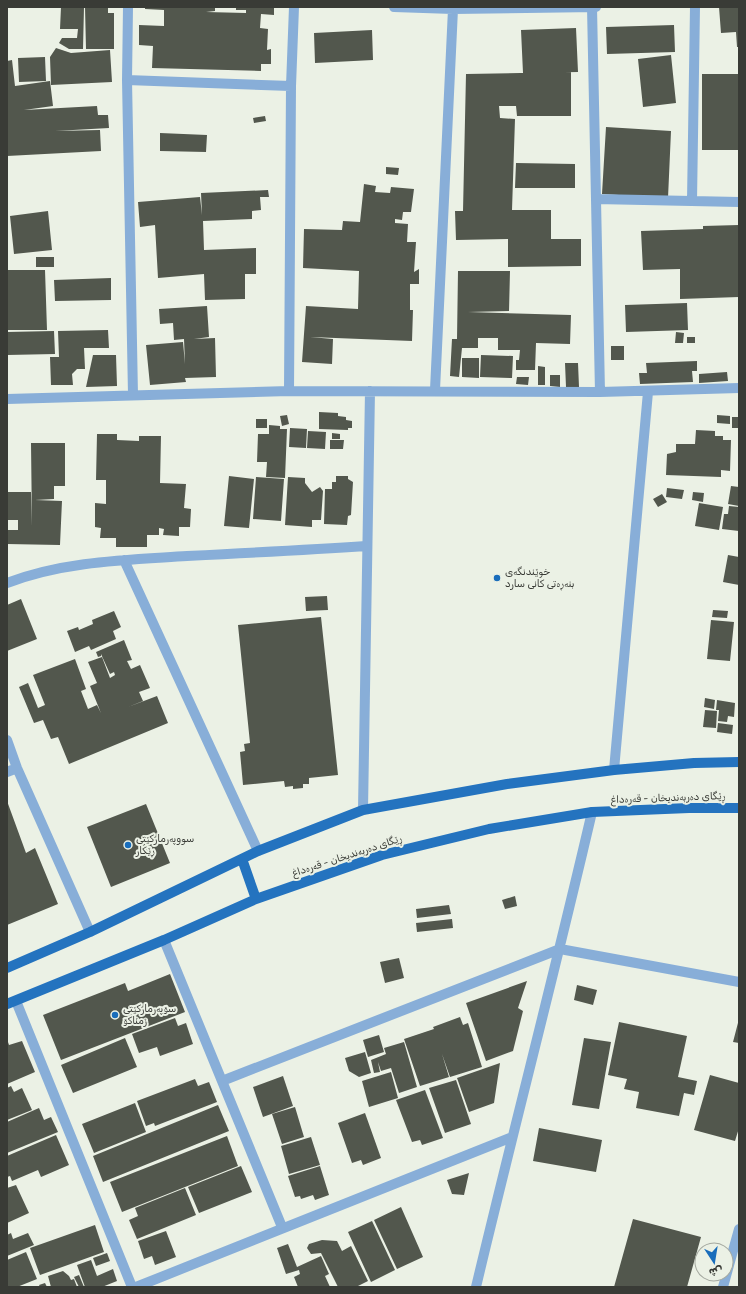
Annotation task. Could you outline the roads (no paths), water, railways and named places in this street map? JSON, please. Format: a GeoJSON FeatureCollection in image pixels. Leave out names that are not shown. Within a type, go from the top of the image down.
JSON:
{"type":"FeatureCollection","features":[{"type":"Feature","properties":{"kind":"main road"},"geometry":{"type":"LineString","coordinates":[[7,968],[90,932],[242,859],[363,810],[508,784],[614,770],[694,763],[739,762]]}},
{"type":"Feature","properties":{"kind":"main road","name":"ڕێگای دەربەندیخان - قەرەداغ"},"geometry":{"type":"LineString","coordinates":[[12,1002],[164,940],[256,899],[382,855],[489,829],[592,812],[689,808],[739,808]]}},
{"type":"Feature","properties":{"kind":"main road"},"geometry":{"type":"LineString","coordinates":[[242,859],[256,899]]}},
{"type":"Feature","properties":{"kind":"street"},"geometry":{"type":"LineString","coordinates":[[128,7],[127,80],[133,395]]}},
{"type":"Feature","properties":{"kind":"street"},"geometry":{"type":"LineString","coordinates":[[289,391],[291,86],[294,7]]}},
{"type":"Feature","properties":{"kind":"street"},"geometry":{"type":"LineString","coordinates":[[394,7],[453,9],[596,7]]}},
{"type":"Feature","properties":{"kind":"street"},"geometry":{"type":"LineString","coordinates":[[592,7],[600,392]]}},
{"type":"Feature","properties":{"kind":"street"},"geometry":{"type":"LineString","coordinates":[[692,201],[695,7]]}},
{"type":"Feature","properties":{"kind":"street"},"geometry":{"type":"LineString","coordinates":[[435,390],[453,9]]}},
{"type":"Feature","properties":{"kind":"street"},"geometry":{"type":"LineString","coordinates":[[127,80],[291,86]]}},
{"type":"Feature","properties":{"kind":"street"},"geometry":{"type":"LineString","coordinates":[[596,199],[739,202]]}},
{"type":"Feature","properties":{"kind":"street"},"geometry":{"type":"LineString","coordinates":[[7,399],[289,391],[435,390],[648,392],[739,388]]}},
{"type":"Feature","properties":{"kind":"street"},"geometry":{"type":"LineString","coordinates":[[363,810],[366,546],[370,390]]}},
{"type":"Feature","properties":{"kind":"street"},"geometry":{"type":"LineString","coordinates":[[614,770],[648,392]]}},
{"type":"Feature","properties":{"kind":"street"},"geometry":{"type":"LineString","coordinates":[[7,583],[61,568],[124,560],[366,546]]}},
{"type":"Feature","properties":{"kind":"street"},"geometry":{"type":"LineString","coordinates":[[124,560],[258,852]]}},
{"type":"Feature","properties":{"kind":"street"},"geometry":{"type":"LineString","coordinates":[[7,740],[90,932]]}},
{"type":"Feature","properties":{"kind":"street"},"geometry":{"type":"LineString","coordinates":[[7,772],[18,768]]}},
{"type":"Feature","properties":{"kind":"street"},"geometry":{"type":"LineString","coordinates":[[476,1287],[512,1137],[560,949],[592,812]]}},
{"type":"Feature","properties":{"kind":"street"},"geometry":{"type":"LineString","coordinates":[[164,940],[282,1227]]}},
{"type":"Feature","properties":{"kind":"street"},"geometry":{"type":"LineString","coordinates":[[222,1081],[560,949],[739,982]]}},
{"type":"Feature","properties":{"kind":"street"},"geometry":{"type":"LineString","coordinates":[[12,1002],[132,1287]]}},
{"type":"Feature","properties":{"kind":"street"},"geometry":{"type":"LineString","coordinates":[[136,1287],[282,1227],[512,1137]]}},
{"type":"Feature","properties":{"kind":"street"},"geometry":{"type":"LineString","coordinates":[[723,1287],[739,1229]]}},
{"type":"Feature","properties":{"kind":"place","name":"خوێندنگەی بنەڕەتی کانی سارد"},"geometry":{"type":"Point","coordinates":[497,578]}},
{"type":"Feature","properties":{"kind":"place","name":"سووپەرمارکێتی ڕێکار"},"geometry":{"type":"Point","coordinates":[128,845]}},
{"type":"Feature","properties":{"kind":"place","name":"سۆپەرمارکێتی زمناکۆ"},"geometry":{"type":"Point","coordinates":[115,1015]}}]}
